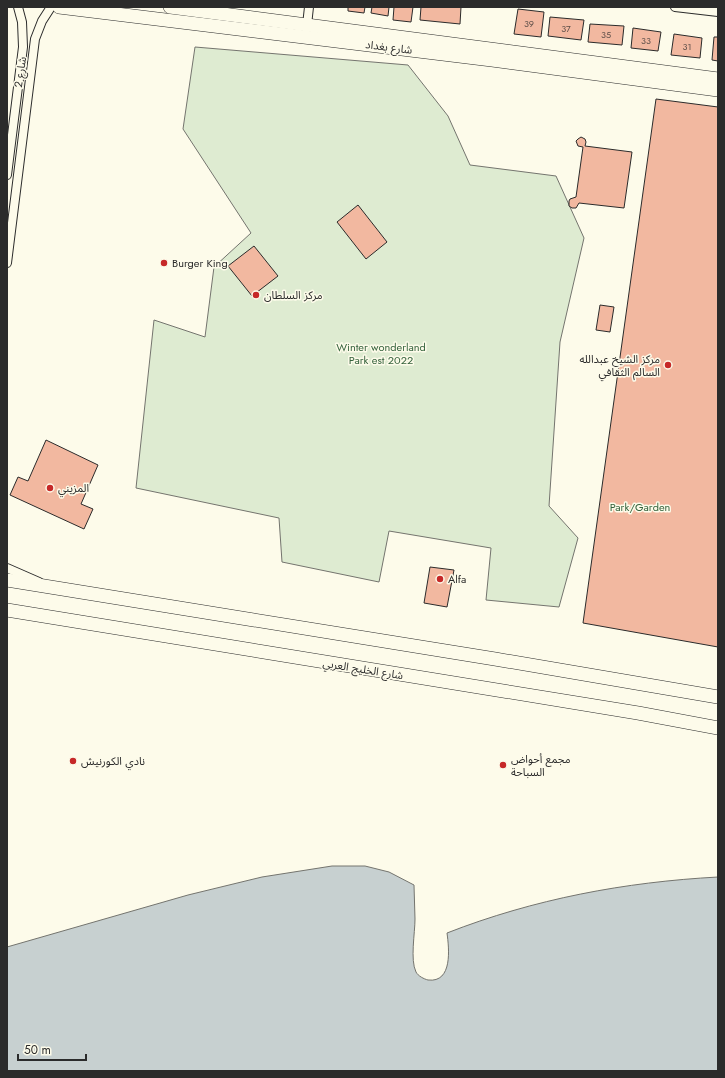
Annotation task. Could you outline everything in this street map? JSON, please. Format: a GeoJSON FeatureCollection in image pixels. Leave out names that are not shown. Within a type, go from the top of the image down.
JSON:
{"type":"FeatureCollection","features":[{"type":"Feature","properties":{"kind":"main road","name":"شارع بغداد"},"geometry":{"type":"LineString","coordinates":[[59,7],[492,60],[718,90]]}},
{"type":"Feature","properties":{"kind":"main road","name":"شارع بغداد"},"geometry":{"type":"LineString","coordinates":[[170,7],[718,79]]}},
{"type":"Feature","properties":{"kind":"main road"},"geometry":{"type":"LineString","coordinates":[[7,580],[718,697]]}},
{"type":"Feature","properties":{"kind":"main road","name":"شارع الخليج العربي"},"geometry":{"type":"LineString","coordinates":[[7,610],[638,713],[718,728]]}},
{"type":"Feature","properties":{"kind":"street","name":"شارع 2"},"geometry":{"type":"LineString","coordinates":[[7,175],[24,42],[22,22],[18,7]]}},
{"type":"Feature","properties":{"kind":"street","name":"شارع 2"},"geometry":{"type":"LineString","coordinates":[[7,263],[35,39],[42,21],[51,7]]}},
{"type":"Feature","properties":{"kind":"street"},"geometry":{"type":"LineString","coordinates":[[306,25],[309,7]]}},
{"type":"Feature","properties":{"kind":"street"},"geometry":{"type":"LineString","coordinates":[[675,7],[718,12]]}},
{"type":"Feature","properties":{"kind":"street"},"geometry":{"type":"LineString","coordinates":[[7,188],[16,189]]}},
{"type":"Feature","properties":{"kind":"street"},"geometry":{"type":"LineString","coordinates":[[7,568],[30,577],[45,586]]}},
{"type":"Feature","properties":{"kind":"green space","name":"Winter wonderland Park est 2022"},"geometry":{"type":"Polygon","coordinates":[[[195,47],[408,65],[448,116],[470,165],[556,176],[584,238],[560,342],[549,506],[578,538],[559,607],[486,600],[491,548],[389,531],[379,582],[282,562],[279,518],[136,488],[154,320],[205,337],[214,267],[251,233],[183,129],[195,47]]]}},
{"type":"Feature","properties":{"kind":"shaded area"},"geometry":{"type":"Polygon","coordinates":[[[332,866],[365,866],[389,872],[414,885],[415,919],[413,961],[416,972],[421,977],[428,980],[436,979],[442,976],[446,970],[448,963],[447,933],[480,921],[580,894],[649,883],[718,877],[718,1071],[7,1071],[7,947],[188,895],[262,877],[332,866]]]}},
{"type":"Feature","properties":{"kind":"building"},"geometry":{"type":"Polygon","coordinates":[[[348,7],[365,7],[364,13],[348,11],[348,7]]]}},
{"type":"Feature","properties":{"kind":"building"},"geometry":{"type":"Polygon","coordinates":[[[372,7],[389,7],[388,16],[371,13],[372,7]]]}},
{"type":"Feature","properties":{"kind":"building"},"geometry":{"type":"Polygon","coordinates":[[[394,7],[413,7],[411,22],[393,20],[394,7]]]}},
{"type":"Feature","properties":{"kind":"building"},"geometry":{"type":"Polygon","coordinates":[[[421,7],[461,7],[460,24],[420,20],[421,7]]]}},
{"type":"Feature","properties":{"kind":"building"},"geometry":{"type":"Polygon","coordinates":[[[518,9],[544,12],[541,37],[514,34],[518,9]]]}},
{"type":"Feature","properties":{"kind":"building"},"geometry":{"type":"Polygon","coordinates":[[[550,17],[584,20],[581,40],[548,36],[550,17]]]}},
{"type":"Feature","properties":{"kind":"building"},"geometry":{"type":"Polygon","coordinates":[[[590,24],[624,26],[622,45],[588,42],[590,24]]]}},
{"type":"Feature","properties":{"kind":"building"},"geometry":{"type":"Polygon","coordinates":[[[633,28],[661,32],[658,51],[631,48],[633,28]]]}},
{"type":"Feature","properties":{"kind":"building"},"geometry":{"type":"Polygon","coordinates":[[[674,34],[702,38],[700,58],[671,55],[674,34]]]}},
{"type":"Feature","properties":{"kind":"building"},"geometry":{"type":"Polygon","coordinates":[[[714,37],[718,37],[718,61],[712,60],[714,37]]]}},
{"type":"Feature","properties":{"kind":"building","name":"مركز الشيخ عبدالله السالم الثقافي"},"geometry":{"type":"Polygon","coordinates":[[[656,99],[718,107],[718,647],[583,623],[656,99]]]}},
{"type":"Feature","properties":{"kind":"building"},"geometry":{"type":"Polygon","coordinates":[[[581,137],[585,139],[585,146],[632,152],[624,208],[579,203],[576,208],[569,206],[570,199],[576,197],[583,147],[578,146],[576,141],[581,137]]]}},
{"type":"Feature","properties":{"kind":"building"},"geometry":{"type":"Polygon","coordinates":[[[358,205],[387,242],[366,259],[337,222],[358,205]]]}},
{"type":"Feature","properties":{"kind":"building"},"geometry":{"type":"Polygon","coordinates":[[[254,246],[278,276],[252,296],[228,266],[254,246]]]}},
{"type":"Feature","properties":{"kind":"building"},"geometry":{"type":"Polygon","coordinates":[[[600,305],[614,307],[610,332],[596,330],[600,305]]]}},
{"type":"Feature","properties":{"kind":"building","name":"المزيني"},"geometry":{"type":"Polygon","coordinates":[[[46,440],[98,465],[81,504],[93,509],[84,529],[10,495],[18,477],[28,481],[46,440]]]}},
{"type":"Feature","properties":{"kind":"building","name":"Alfa"},"geometry":{"type":"Polygon","coordinates":[[[430,567],[454,570],[447,607],[424,603],[430,567]]]}},
{"type":"Feature","properties":{"kind":"place","name":"Burger King"},"geometry":{"type":"Point","coordinates":[164,263]}},
{"type":"Feature","properties":{"kind":"place","name":"مركز السلطان"},"geometry":{"type":"Point","coordinates":[256,295]}},
{"type":"Feature","properties":{"kind":"place","name":"مركز الشيخ عبدالله السالم الثقافي"},"geometry":{"type":"Point","coordinates":[668,365]}},
{"type":"Feature","properties":{"kind":"place","name":"المزيني"},"geometry":{"type":"Point","coordinates":[50,488]}},
{"type":"Feature","properties":{"kind":"place","name":"Alfa"},"geometry":{"type":"Point","coordinates":[440,579]}},
{"type":"Feature","properties":{"kind":"place","name":"نادي الكورنيش"},"geometry":{"type":"Point","coordinates":[73,761]}},
{"type":"Feature","properties":{"kind":"place","name":"مجمع أحواض السباحة"},"geometry":{"type":"Point","coordinates":[503,765]}},
{"type":"Feature","properties":{"kind":"park label","name":"Park/Garden"},"geometry":{"type":"Point","coordinates":[640,507]}}]}
